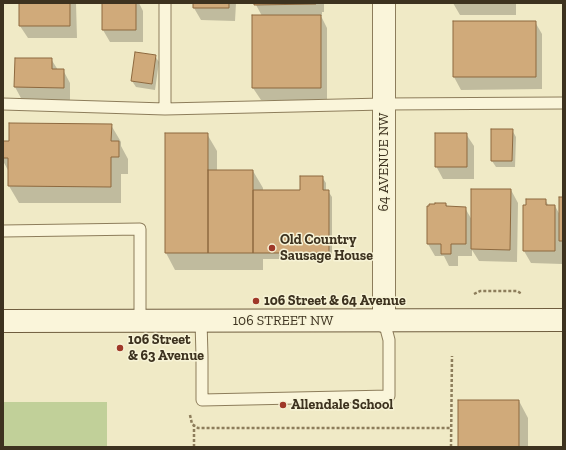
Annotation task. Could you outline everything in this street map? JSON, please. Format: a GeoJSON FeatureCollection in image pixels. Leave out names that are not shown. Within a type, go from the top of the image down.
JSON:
{"type":"FeatureCollection","features":[{"type":"Feature","properties":{"kind":"street","name":"64 AVENUE NW"},"geometry":{"type":"LineString","coordinates":[[384,3],[384,321]]}},
{"type":"Feature","properties":{"kind":"street","name":"106 STREET NW"},"geometry":{"type":"LineString","coordinates":[[3,321],[563,320]]}},
{"type":"Feature","properties":{"kind":"lane"},"geometry":{"type":"LineString","coordinates":[[164,109],[165,3]]}},
{"type":"Feature","properties":{"kind":"lane"},"geometry":{"type":"LineString","coordinates":[[3,104],[164,109],[384,104],[563,103]]}},
{"type":"Feature","properties":{"kind":"lane"},"geometry":{"type":"LineString","coordinates":[[3,231],[140,229],[140,321]]}},
{"type":"Feature","properties":{"kind":"lane"},"geometry":{"type":"LineString","coordinates":[[201,321],[202,400],[389,396],[389,340],[384,321]]}},
{"type":"Feature","properties":{"kind":"path"},"geometry":{"type":"LineString","coordinates":[[451,447],[452,356]]}},
{"type":"Feature","properties":{"kind":"path"},"geometry":{"type":"LineString","coordinates":[[189,413],[192,424],[198,428],[451,428]]}},
{"type":"Feature","properties":{"kind":"path"},"geometry":{"type":"LineString","coordinates":[[194,425],[194,447]]}},
{"type":"Feature","properties":{"kind":"green space"},"geometry":{"type":"Polygon","coordinates":[[[3,402],[107,402],[107,447],[3,447],[3,402]]]}},
{"type":"Feature","properties":{"kind":"building"},"geometry":{"type":"Polygon","coordinates":[[[19,3],[70,3],[70,26],[19,26],[19,3]]]}},
{"type":"Feature","properties":{"kind":"building"},"geometry":{"type":"Polygon","coordinates":[[[102,3],[136,3],[136,30],[102,30],[102,3]]]}},
{"type":"Feature","properties":{"kind":"building"},"geometry":{"type":"Polygon","coordinates":[[[193,3],[229,3],[229,8],[193,8],[193,3]]]}},
{"type":"Feature","properties":{"kind":"building"},"geometry":{"type":"Polygon","coordinates":[[[254,3],[316,3],[316,4],[254,5],[254,3]]]}},
{"type":"Feature","properties":{"kind":"building"},"geometry":{"type":"Polygon","coordinates":[[[252,15],[321,15],[321,88],[252,88],[252,15]]]}},
{"type":"Feature","properties":{"kind":"building"},"geometry":{"type":"Polygon","coordinates":[[[453,21],[536,21],[536,77],[453,77],[453,21]]]}},
{"type":"Feature","properties":{"kind":"building"},"geometry":{"type":"Polygon","coordinates":[[[135,52],[156,55],[152,84],[131,81],[135,52]]]}},
{"type":"Feature","properties":{"kind":"building"},"geometry":{"type":"Polygon","coordinates":[[[15,58],[52,58],[52,69],[64,69],[64,88],[14,87],[15,58]]]}},
{"type":"Feature","properties":{"kind":"building"},"geometry":{"type":"Polygon","coordinates":[[[9,123],[112,124],[111,141],[119,141],[119,157],[111,157],[111,187],[8,186],[8,158],[3,158],[3,141],[9,141],[9,123]]]}},
{"type":"Feature","properties":{"kind":"building"},"geometry":{"type":"Polygon","coordinates":[[[491,129],[513,129],[512,161],[491,161],[491,129]]]}},
{"type":"Feature","properties":{"kind":"building"},"geometry":{"type":"Polygon","coordinates":[[[165,133],[208,133],[208,253],[165,253],[165,133]]]}},
{"type":"Feature","properties":{"kind":"building"},"geometry":{"type":"Polygon","coordinates":[[[435,133],[467,133],[467,167],[435,167],[435,133]]]}},
{"type":"Feature","properties":{"kind":"building"},"geometry":{"type":"Polygon","coordinates":[[[208,170],[253,170],[253,253],[208,253],[208,170]]]}},
{"type":"Feature","properties":{"kind":"building"},"geometry":{"type":"Polygon","coordinates":[[[300,176],[323,176],[323,190],[329,190],[329,253],[253,253],[253,190],[300,190],[300,176]]]}},
{"type":"Feature","properties":{"kind":"building"},"geometry":{"type":"Polygon","coordinates":[[[471,189],[511,189],[510,250],[471,249],[471,189]]]}},
{"type":"Feature","properties":{"kind":"building"},"geometry":{"type":"Polygon","coordinates":[[[559,197],[563,197],[563,241],[559,241],[559,197]]]}},
{"type":"Feature","properties":{"kind":"building"},"geometry":{"type":"Polygon","coordinates":[[[526,199],[546,199],[546,205],[555,205],[555,251],[523,251],[523,205],[526,205],[526,199]]]}},
{"type":"Feature","properties":{"kind":"building"},"geometry":{"type":"Polygon","coordinates":[[[435,203],[446,203],[446,206],[466,207],[466,244],[451,244],[451,254],[441,254],[441,244],[427,244],[427,206],[435,203]]]}},
{"type":"Feature","properties":{"kind":"building"},"geometry":{"type":"Polygon","coordinates":[[[458,400],[519,400],[519,447],[458,447],[458,400]]]}},
{"type":"Feature","properties":{"kind":"place","name":"Old Country Sausage House"},"geometry":{"type":"Point","coordinates":[272,248]}},
{"type":"Feature","properties":{"kind":"place","name":"106 Street & 64 Avenue"},"geometry":{"type":"Point","coordinates":[256,301]}},
{"type":"Feature","properties":{"kind":"place","name":"106 Street & 63 Avenue"},"geometry":{"type":"Point","coordinates":[120,348]}},
{"type":"Feature","properties":{"kind":"place","name":"Allendale School"},"geometry":{"type":"Point","coordinates":[283,405]}}]}
